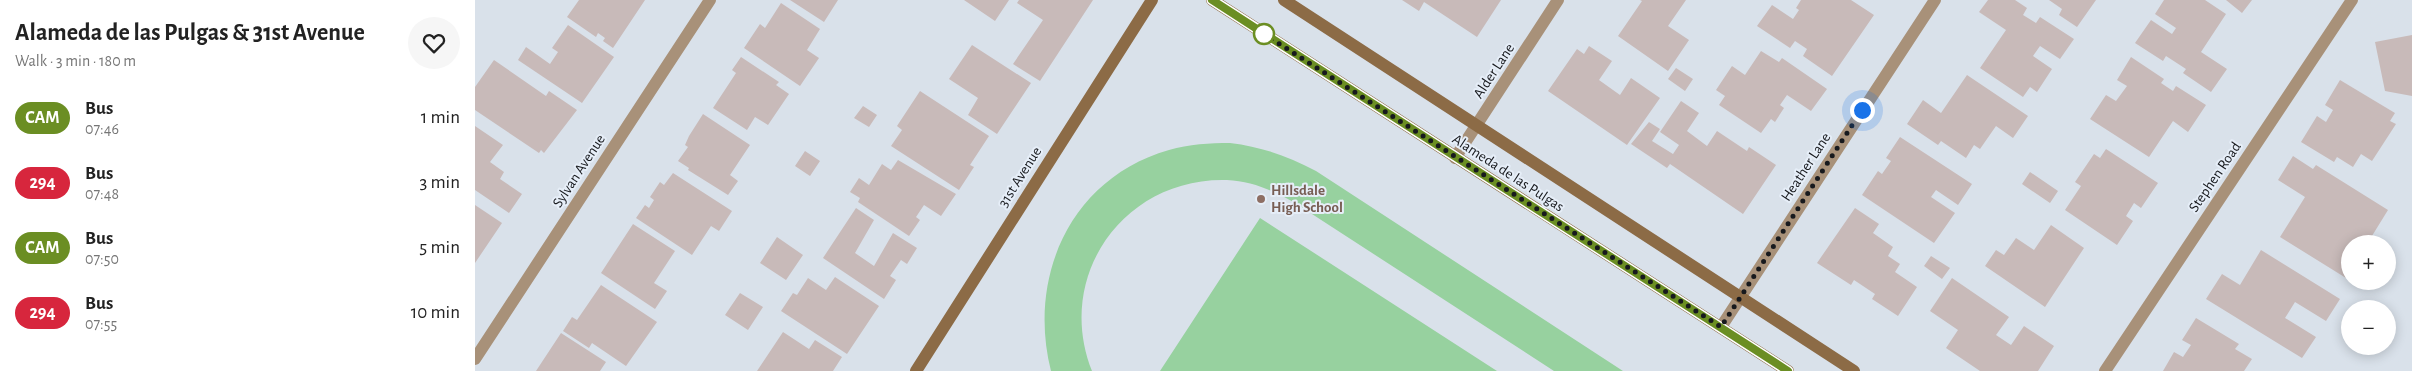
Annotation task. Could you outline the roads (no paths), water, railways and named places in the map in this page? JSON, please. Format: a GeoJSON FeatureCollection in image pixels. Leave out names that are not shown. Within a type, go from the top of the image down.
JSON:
{"type":"FeatureCollection","features":[{"type":"Feature","properties":{"kind":"main road","name":"31st Avenue"},"geometry":{"type":"LineString","coordinates":[[916,371],[1152,0]]}},
{"type":"Feature","properties":{"kind":"main road","name":"Alameda de las Pulgas"},"geometry":{"type":"LineString","coordinates":[[1212,0],[1788,371]]}},
{"type":"Feature","properties":{"kind":"main road","name":"Alameda de las Pulgas"},"geometry":{"type":"LineString","coordinates":[[1284,0],[1854,371]]}},
{"type":"Feature","properties":{"kind":"street","name":"Sylvan Avenue"},"geometry":{"type":"LineString","coordinates":[[475,359],[710,0]]}},
{"type":"Feature","properties":{"kind":"street","name":"Alder Lane"},"geometry":{"type":"LineString","coordinates":[[1455,158],[1558,0]]}},
{"type":"Feature","properties":{"kind":"street","name":"Heather Lane"},"geometry":{"type":"LineString","coordinates":[[1721,327],[1935,0]]}},
{"type":"Feature","properties":{"kind":"street","name":"Stephen Road"},"geometry":{"type":"LineString","coordinates":[[2105,371],[2352,0]]}},
{"type":"Feature","properties":{"kind":"place","name":"Hillsdale High School"},"geometry":{"type":"Point","coordinates":[1261,199]}}]}
